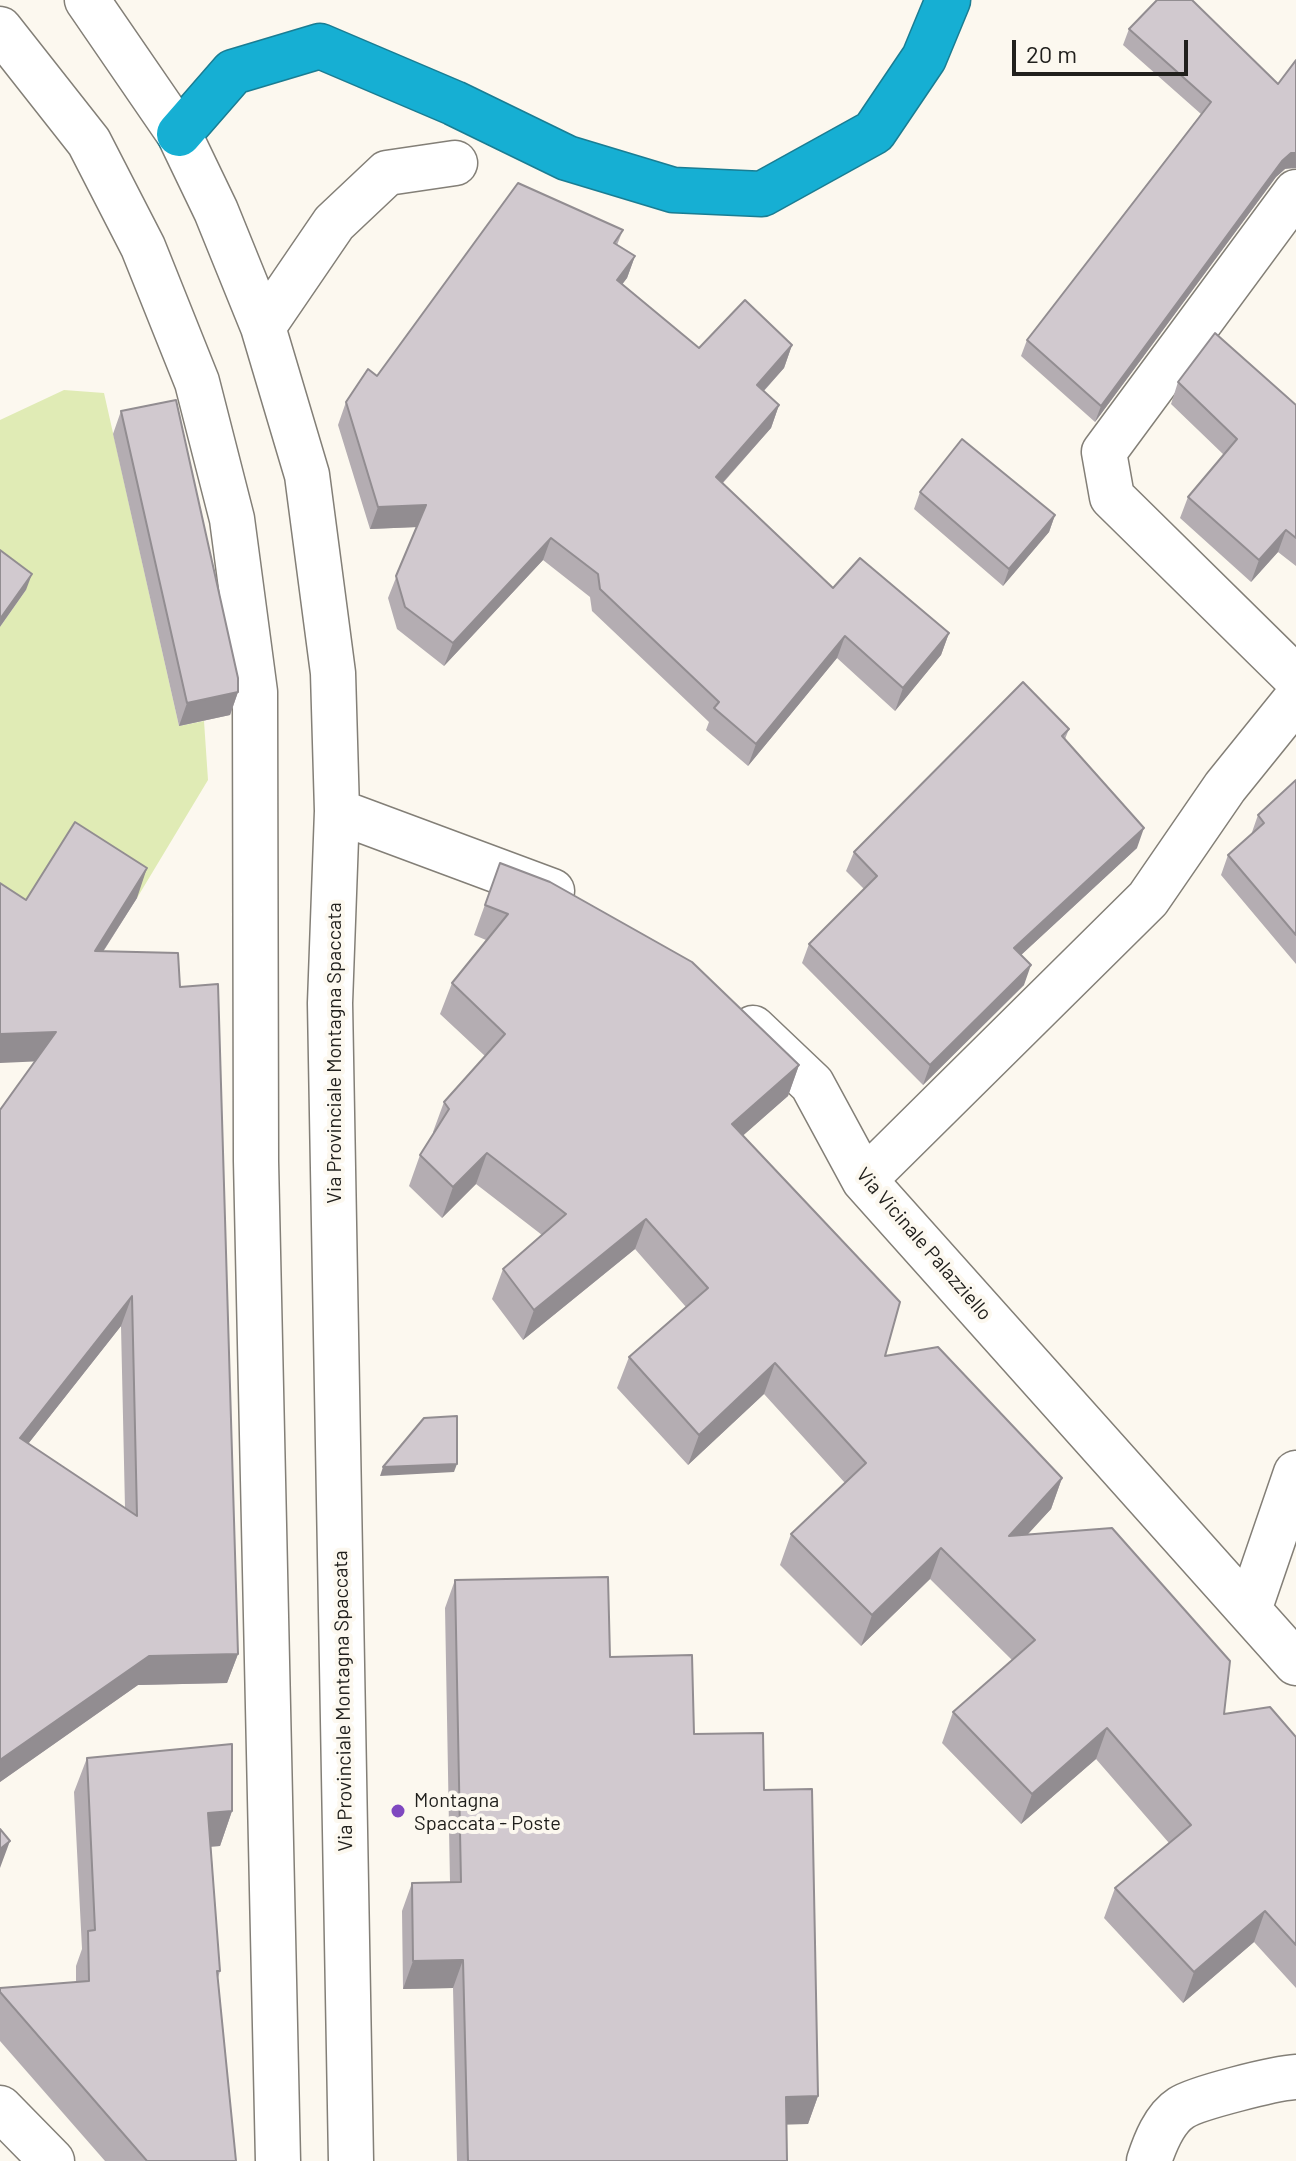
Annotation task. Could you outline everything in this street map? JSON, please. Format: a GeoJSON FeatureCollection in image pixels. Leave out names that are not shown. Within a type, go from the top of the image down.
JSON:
{"type":"FeatureCollection","features":[{"type":"Feature","properties":{"kind":"highway"},"geometry":{"type":"LineString","coordinates":[[179,134],[233,72],[320,46],[454,103],[567,158],[673,190],[762,194],[874,132],[924,58],[948,0]]}},
{"type":"Feature","properties":{"kind":"street","name":"Via Provinciale Montagna Spaccata"},"geometry":{"type":"LineString","coordinates":[[87,0],[179,134],[216,211],[263,327],[307,475],[333,673],[337,811],[330,1015],[351,2161]]}},
{"type":"Feature","properties":{"kind":"street"},"geometry":{"type":"LineString","coordinates":[[0,29],[89,142],[143,247],[197,382],[235,535],[255,692],[256,1177],[278,2161]]}},
{"type":"Feature","properties":{"kind":"street"},"geometry":{"type":"LineString","coordinates":[[263,327],[334,223],[387,173],[455,163]]}},
{"type":"Feature","properties":{"kind":"street"},"geometry":{"type":"LineString","coordinates":[[1296,192],[1104,452],[1112,497],[1296,678]]}},
{"type":"Feature","properties":{"kind":"street"},"geometry":{"type":"LineString","coordinates":[[864,1180],[1148,899],[1225,787],[1296,699]]}},
{"type":"Feature","properties":{"kind":"street"},"geometry":{"type":"LineString","coordinates":[[337,811],[549,890],[589,913]]}},
{"type":"Feature","properties":{"kind":"street","name":"Via Vicinale Palazziello"},"geometry":{"type":"LineString","coordinates":[[724,1000],[812,1084],[864,1180],[1296,1663]]}},
{"type":"Feature","properties":{"kind":"street"},"geometry":{"type":"LineString","coordinates":[[1249,1610],[1296,1473]]}},
{"type":"Feature","properties":{"kind":"street"},"geometry":{"type":"LineString","coordinates":[[1149,2161],[1158,2136],[1181,2108],[1276,2078],[1296,2077]]}},
{"type":"Feature","properties":{"kind":"street"},"geometry":{"type":"LineString","coordinates":[[0,2108],[52,2161]]}},
{"type":"Feature","properties":{"kind":"green space"},"geometry":{"type":"Polygon","coordinates":[[[64,390],[104,393],[179,726],[204,721],[208,780],[137,898],[29,907],[0,918],[0,627],[26,590],[0,571],[0,420],[64,390]]]}},
{"type":"Feature","properties":{"kind":"building"},"geometry":{"type":"Polygon","coordinates":[[[1157,0],[1192,0],[1278,84],[1296,60],[1296,153],[1291,153],[1282,161],[1101,406],[1027,340],[1211,102],[1129,29],[1157,0]]]}},
{"type":"Feature","properties":{"kind":"building"},"geometry":{"type":"Polygon","coordinates":[[[518,183],[623,230],[614,243],[635,256],[617,280],[699,348],[745,300],[792,345],[757,385],[779,405],[716,477],[833,588],[860,558],[949,633],[903,688],[845,636],[756,744],[714,708],[719,702],[600,589],[598,574],[551,538],[453,643],[405,607],[396,576],[426,505],[378,507],[346,402],[368,369],[377,376],[518,183]]]}},
{"type":"Feature","properties":{"kind":"building"},"geometry":{"type":"Polygon","coordinates":[[[1215,333],[1296,405],[1296,538],[1286,530],[1259,560],[1188,497],[1237,439],[1178,382],[1215,333]]]}},
{"type":"Feature","properties":{"kind":"building"},"geometry":{"type":"Polygon","coordinates":[[[176,400],[238,678],[238,692],[187,703],[121,411],[176,400]]]}},
{"type":"Feature","properties":{"kind":"building"},"geometry":{"type":"Polygon","coordinates":[[[962,439],[1055,515],[1009,569],[920,492],[962,439]]]}},
{"type":"Feature","properties":{"kind":"building"},"geometry":{"type":"Polygon","coordinates":[[[0,550],[32,574],[0,619],[0,550]]]}},
{"type":"Feature","properties":{"kind":"building"},"geometry":{"type":"Polygon","coordinates":[[[1023,682],[1069,729],[1062,736],[1144,828],[1014,948],[1031,965],[930,1065],[809,944],[877,876],[854,852],[1023,682]]]}},
{"type":"Feature","properties":{"kind":"building"},"geometry":{"type":"Polygon","coordinates":[[[1296,780],[1296,935],[1228,855],[1264,823],[1258,815],[1296,780]]]}},
{"type":"Feature","properties":{"kind":"building"},"geometry":{"type":"Polygon","coordinates":[[[75,822],[147,868],[95,951],[178,953],[180,987],[218,984],[238,1654],[149,1656],[0,1760],[0,1110],[56,1032],[0,1034],[0,883],[26,900],[75,822]],[[132,1296],[20,1438],[137,1516],[132,1296]]]}},
{"type":"Feature","properties":{"kind":"building"},"geometry":{"type":"Polygon","coordinates":[[[500,863],[550,882],[692,962],[799,1065],[732,1124],[900,1302],[885,1356],[938,1347],[1062,1478],[1009,1536],[1112,1528],[1230,1661],[1224,1714],[1270,1707],[1296,1737],[1296,1945],[1265,1911],[1194,1972],[1115,1888],[1191,1825],[1107,1728],[1032,1794],[953,1712],[1035,1640],[941,1548],[872,1615],[791,1534],[866,1463],[775,1363],[699,1435],[629,1357],[708,1288],[646,1219],[534,1310],[503,1269],[566,1214],[487,1153],[453,1187],[420,1155],[449,1109],[444,1102],[505,1034],[452,983],[508,914],[485,905],[500,863]]]}},
{"type":"Feature","properties":{"kind":"building"},"geometry":{"type":"Polygon","coordinates":[[[457,1416],[457,1464],[383,1467],[424,1418],[457,1416]]]}},
{"type":"Feature","properties":{"kind":"building"},"geometry":{"type":"Polygon","coordinates":[[[608,1577],[610,1657],[692,1655],[694,1734],[763,1733],[764,1790],[812,1789],[818,2096],[786,2097],[787,2161],[468,2161],[463,1960],[413,1961],[412,1883],[461,1882],[455,1580],[608,1577]]]}},
{"type":"Feature","properties":{"kind":"building"},"geometry":{"type":"Polygon","coordinates":[[[232,1744],[232,1811],[208,1813],[220,1971],[217,1971],[236,2161],[147,2161],[0,1992],[0,1988],[89,1981],[88,1931],[95,1930],[87,1758],[232,1744]]]}},
{"type":"Feature","properties":{"kind":"building"},"geometry":{"type":"Polygon","coordinates":[[[0,1829],[10,1841],[0,1849],[0,1829]]]}},
{"type":"Feature","properties":{"kind":"place","name":"Montagna Spaccata - Poste"},"geometry":{"type":"Point","coordinates":[398,1811]}}]}
